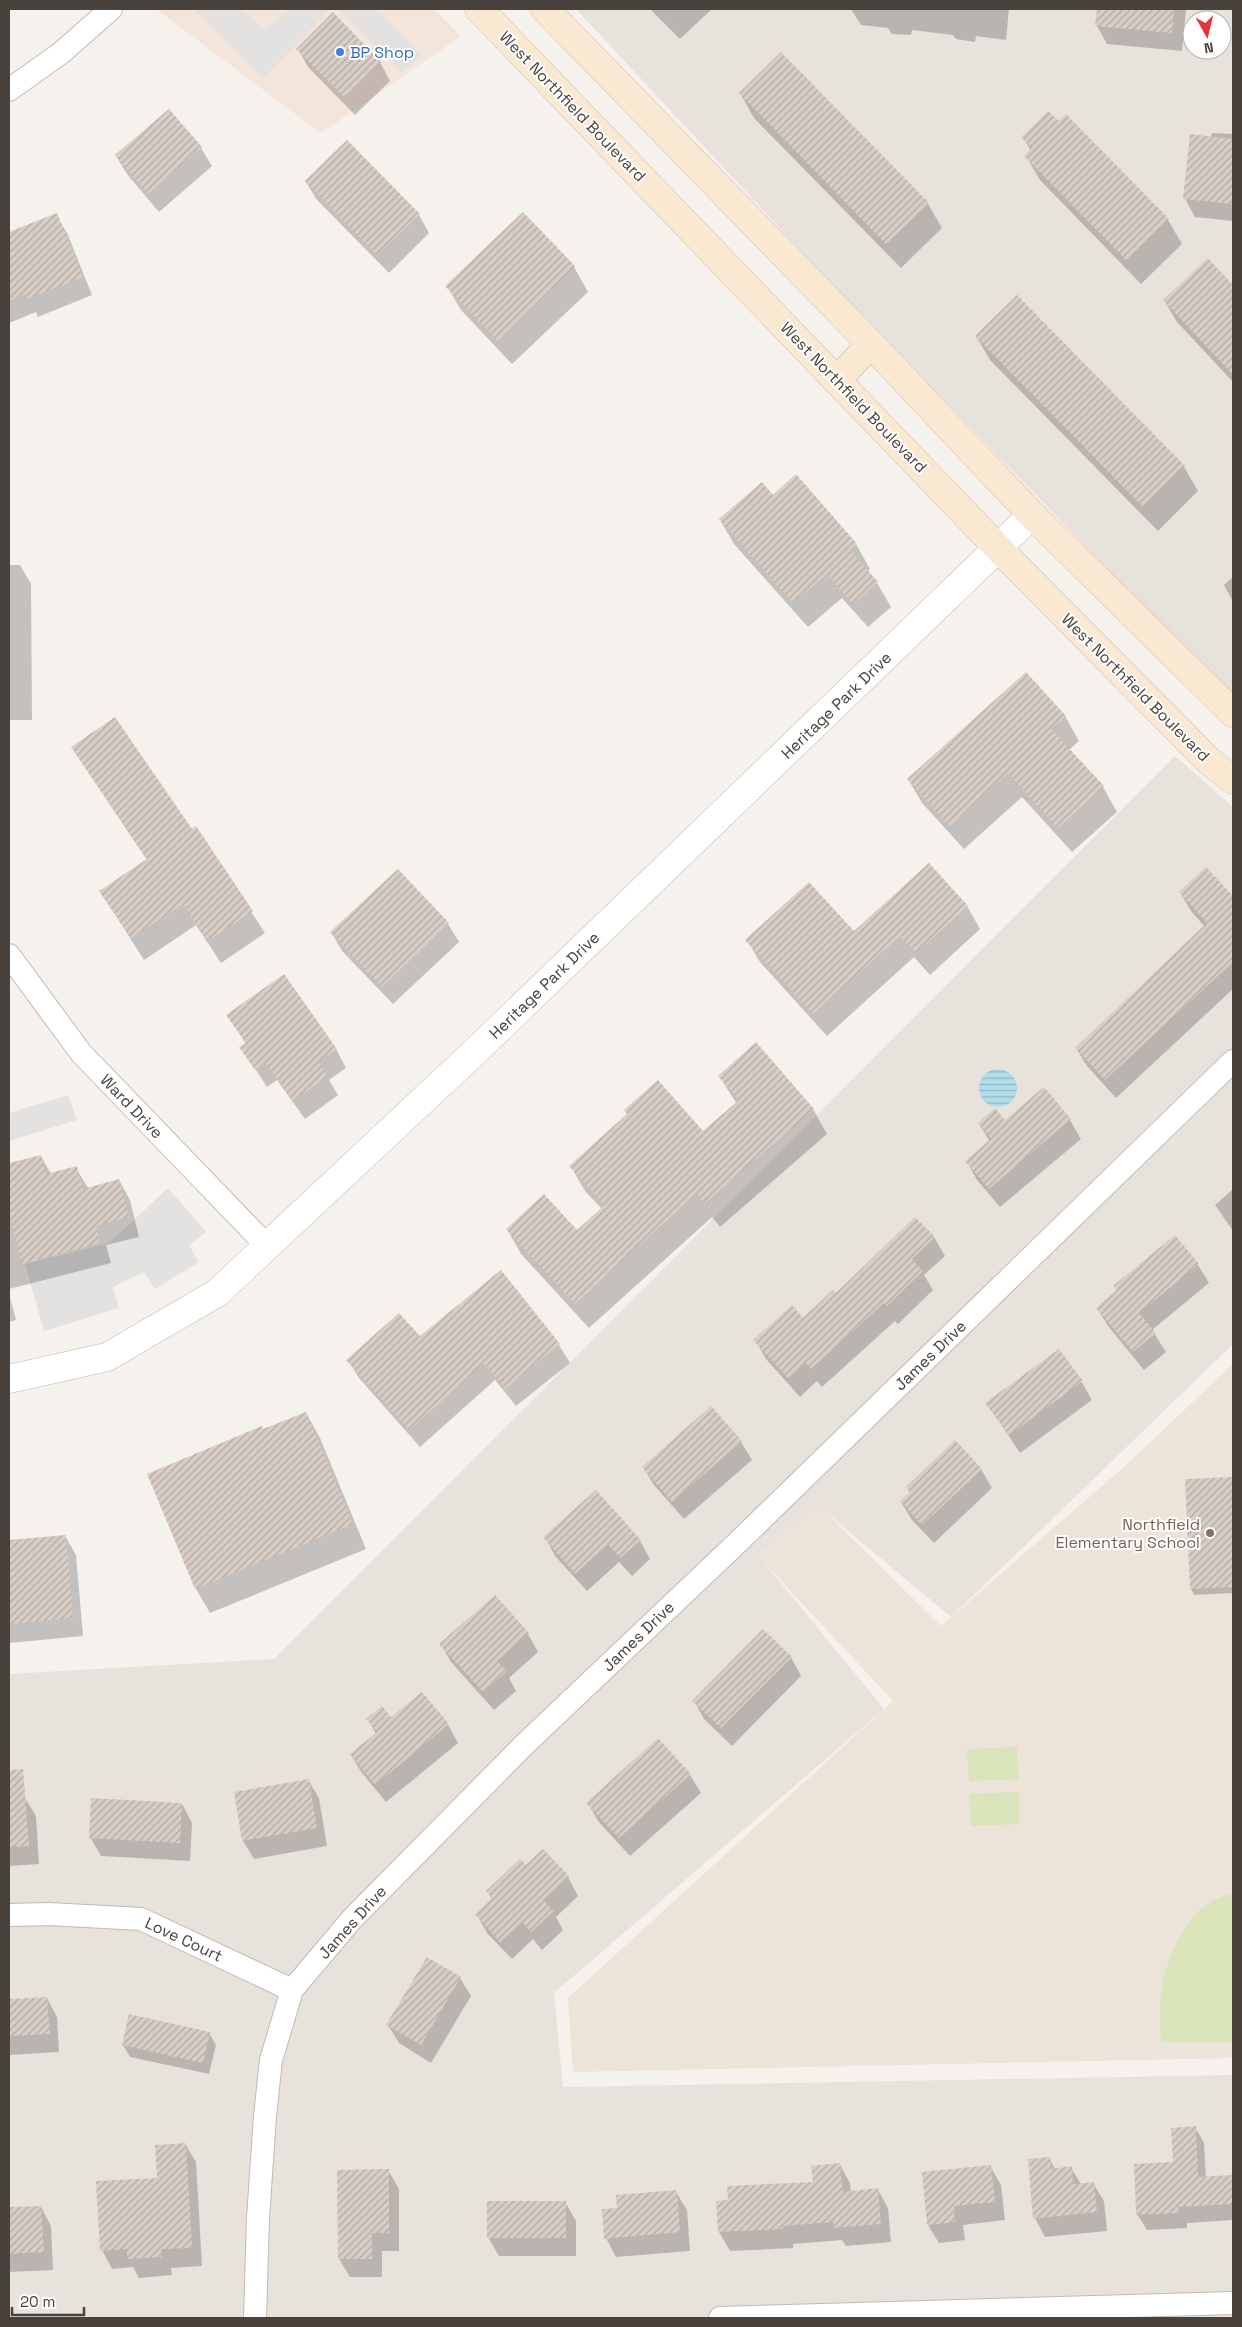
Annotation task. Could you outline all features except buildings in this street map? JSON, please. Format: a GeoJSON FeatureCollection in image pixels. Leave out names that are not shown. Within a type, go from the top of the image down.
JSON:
{"type":"FeatureCollection","features":[{"type":"Feature","properties":{"kind":"main road","name":"West Northfield Boulevard"},"geometry":{"type":"LineString","coordinates":[[479,9],[999,549],[1209,761],[1233,780]]}},
{"type":"Feature","properties":{"kind":"main road"},"geometry":{"type":"LineString","coordinates":[[545,9],[871,344],[1032,516],[1233,713]]}},
{"type":"Feature","properties":{"kind":"main road"},"geometry":{"type":"LineString","coordinates":[[838,380],[871,344]]}},
{"type":"Feature","properties":{"kind":"street"},"geometry":{"type":"LineString","coordinates":[[9,90],[61,53],[111,9]]}},
{"type":"Feature","properties":{"kind":"street","name":"Heritage Park Drive"},"geometry":{"type":"LineString","coordinates":[[9,1379],[107,1357],[217,1293],[482,1046],[1032,516]]}},
{"type":"Feature","properties":{"kind":"street","name":"Ward Drive"},"geometry":{"type":"LineString","coordinates":[[9,955],[81,1053],[268,1247]]}},
{"type":"Feature","properties":{"kind":"street","name":"James Drive"},"geometry":{"type":"LineString","coordinates":[[255,2318],[258,2218],[271,2060],[292,1990],[352,1919],[525,1744],[750,1530],[1233,1061]]}},
{"type":"Feature","properties":{"kind":"street","name":"Love Court"},"geometry":{"type":"LineString","coordinates":[[9,1915],[49,1914],[141,1918],[292,1990]]}},
{"type":"Feature","properties":{"kind":"street"},"geometry":{"type":"LineString","coordinates":[[720,2318],[1233,2303]]}},
{"type":"Feature","properties":{"kind":"shaded area"},"geometry":{"type":"Polygon","coordinates":[[[156,9],[434,9],[461,36],[321,133],[156,9]]]}},
{"type":"Feature","properties":{"kind":"shaded area"},"geometry":{"type":"Polygon","coordinates":[[[194,9],[243,9],[265,30],[289,9],[331,9],[263,78],[194,9]]]}},
{"type":"Feature","properties":{"kind":"shaded area"},"geometry":{"type":"Polygon","coordinates":[[[338,9],[376,9],[422,56],[402,73],[338,9]]]}},
{"type":"Feature","properties":{"kind":"shaded area"},"geometry":{"type":"Polygon","coordinates":[[[576,9],[1233,9],[1233,699],[830,282],[576,9]]]}},
{"type":"Feature","properties":{"kind":"shaded area"},"geometry":{"type":"Polygon","coordinates":[[[1175,756],[1233,807],[1233,1344],[951,1617],[816,1504],[758,1555],[884,1709],[554,1993],[563,2087],[1233,2075],[1233,2318],[9,2318],[9,1674],[274,1659],[1175,756]]]}},
{"type":"Feature","properties":{"kind":"shaded area"},"geometry":{"type":"Polygon","coordinates":[[[68,1095],[77,1120],[9,1141],[9,1113],[68,1095]]]}},
{"type":"Feature","properties":{"kind":"shaded area"},"geometry":{"type":"Polygon","coordinates":[[[168,1188],[206,1232],[189,1245],[199,1262],[155,1289],[144,1272],[113,1287],[119,1308],[44,1331],[25,1264],[109,1243],[168,1188]]]}},
{"type":"Feature","properties":{"kind":"shaded area"},"geometry":{"type":"Polygon","coordinates":[[[1233,1364],[1233,2058],[573,2072],[568,1998],[893,1701],[758,1556],[816,1503],[941,1626],[1125,1466],[1233,1364]]]}},
{"type":"Feature","properties":{"kind":"green space"},"geometry":{"type":"Polygon","coordinates":[[[1017,1747],[1018,1779],[969,1781],[967,1749],[1017,1747]]]}},
{"type":"Feature","properties":{"kind":"green space"},"geometry":{"type":"Polygon","coordinates":[[[1019,1792],[1019,1824],[971,1826],[969,1794],[1019,1792]]]}},
{"type":"Feature","properties":{"kind":"green space"},"geometry":{"type":"Polygon","coordinates":[[[1233,1894],[1233,2042],[1161,2042],[1160,2009],[1162,1989],[1165,1974],[1176,1944],[1184,1930],[1205,1906],[1218,1898],[1233,1894]]]}},
{"type":"Feature","properties":{"kind":"water"},"geometry":{"type":"Polygon","coordinates":[[[998,1069],[1005,1070],[1011,1075],[1016,1081],[1016,1095],[1011,1101],[1005,1106],[998,1107],[991,1106],[985,1101],[980,1095],[979,1088],[980,1081],[985,1075],[991,1070],[998,1069]]]}},
{"type":"Feature","properties":{"kind":"place","name":"BP Shop"},"geometry":{"type":"Point","coordinates":[340,52]}},
{"type":"Feature","properties":{"kind":"place","name":"Northfield Elementary School"},"geometry":{"type":"Point","coordinates":[1210,1533]}}]}
